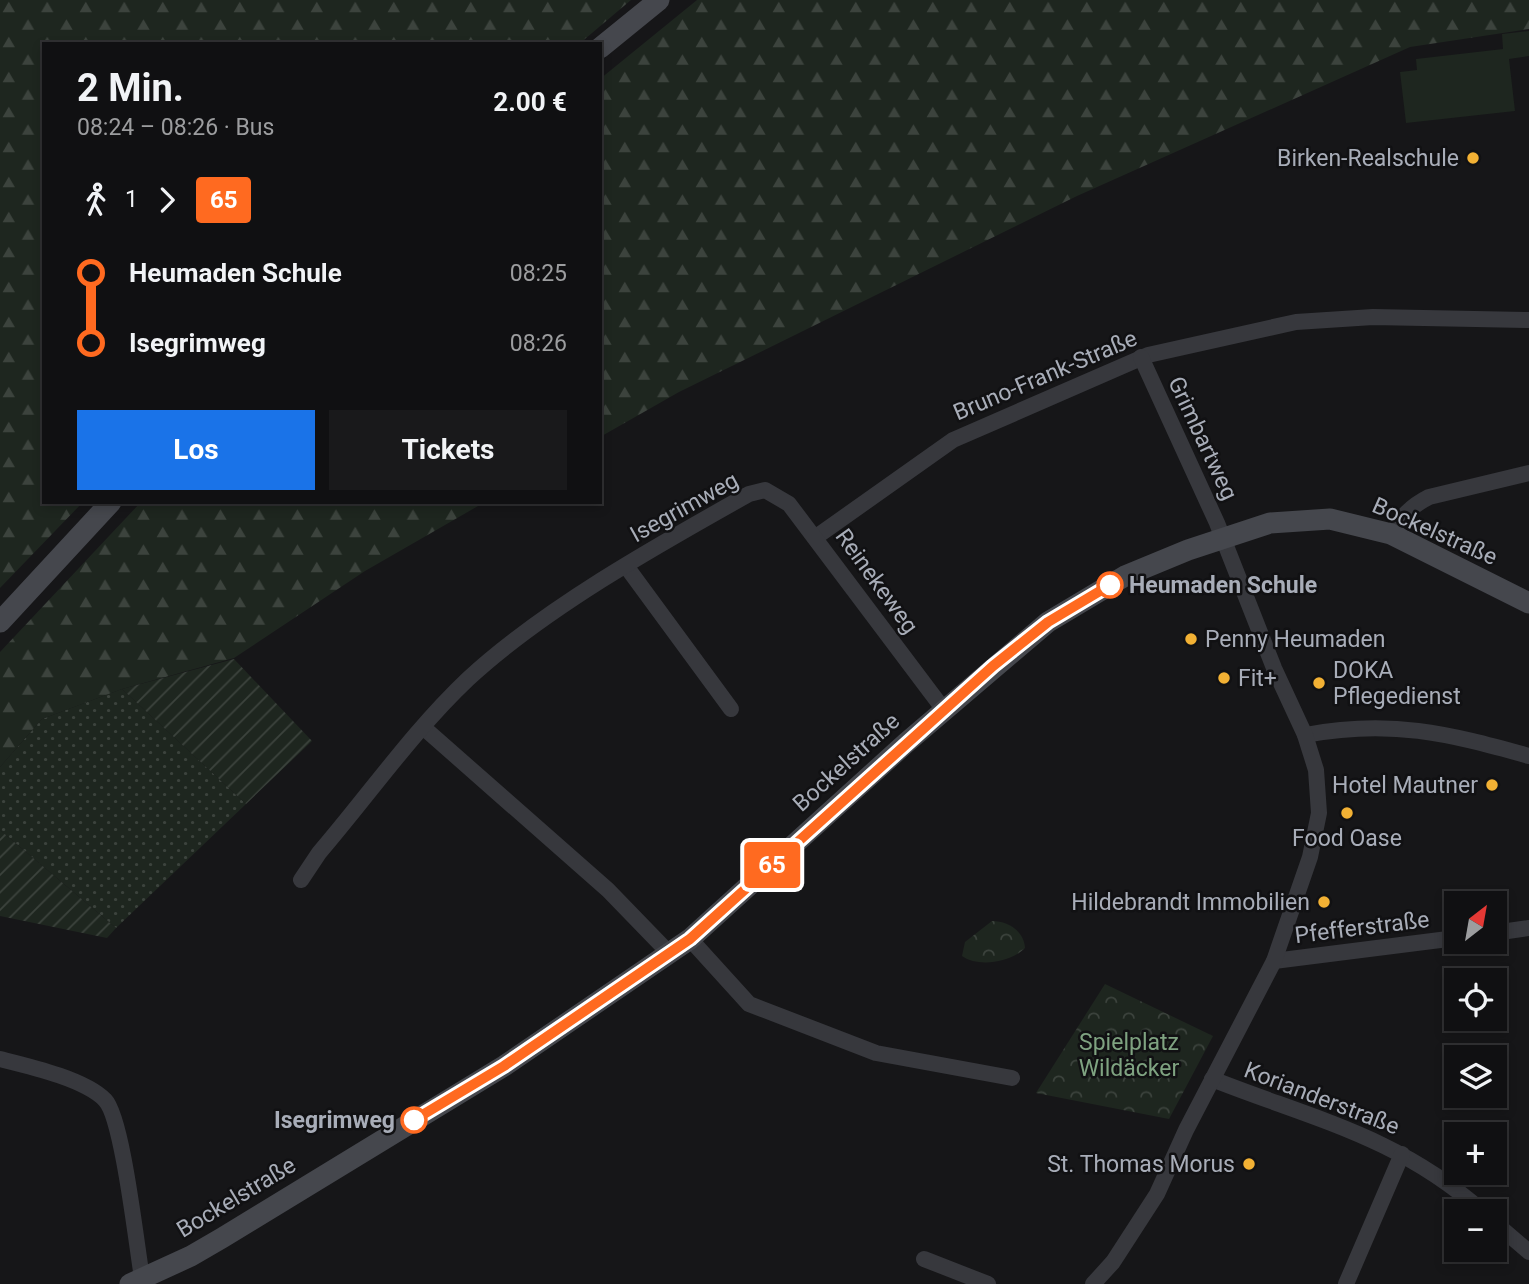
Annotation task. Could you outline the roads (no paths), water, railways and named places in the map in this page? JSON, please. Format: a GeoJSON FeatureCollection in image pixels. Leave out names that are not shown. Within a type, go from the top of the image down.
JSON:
{"type":"FeatureCollection","features":[{"type":"Feature","properties":{"kind":"street"},"geometry":{"type":"LineString","coordinates":[[602,46],[659,0]]}},
{"type":"Feature","properties":{"kind":"street","name":"Bruno-Frank-Straße"},"geometry":{"type":"LineString","coordinates":[[816,537],[953,440],[1141,357],[1296,322],[1373,317],[1529,320]]}},
{"type":"Feature","properties":{"kind":"street","name":"Grimbartweg"},"geometry":{"type":"LineString","coordinates":[[1093,1284],[1113,1262],[1157,1194],[1212,1079],[1274,961],[1310,857],[1319,813],[1316,770],[1305,735],[1223,537],[1141,357]]}},
{"type":"Feature","properties":{"kind":"street"},"geometry":{"type":"LineString","coordinates":[[1391,534],[1401,517],[1416,503],[1429,497],[1529,473]]}},
{"type":"Feature","properties":{"kind":"street","name":"Reinekeweg"},"geometry":{"type":"LineString","coordinates":[[765,490],[789,504],[816,537],[944,710]]}},
{"type":"Feature","properties":{"kind":"street","name":"Isegrimweg"},"geometry":{"type":"LineString","coordinates":[[301,880],[319,853],[424,728],[471,677],[535,626],[626,566],[749,494],[765,490]]}},
{"type":"Feature","properties":{"kind":"street"},"geometry":{"type":"LineString","coordinates":[[0,622],[109,504]]}},
{"type":"Feature","properties":{"kind":"street","name":"Bockelstraße"},"geometry":{"type":"LineString","coordinates":[[138,1283],[191,1256],[504,1066],[670,954],[944,710],[1048,622],[1077,602],[1125,576],[1223,537],[1270,523],[1302,519],[1357,523],[1391,534],[1529,603]]}},
{"type":"Feature","properties":{"kind":"street","name":"Isegrimweg"},"geometry":{"type":"LineString","coordinates":[[626,566],[731,709]]}},
{"type":"Feature","properties":{"kind":"street"},"geometry":{"type":"LineString","coordinates":[[1305,735],[1345,727],[1394,726],[1475,741],[1529,756]]}},
{"type":"Feature","properties":{"kind":"street"},"geometry":{"type":"LineString","coordinates":[[424,728],[608,890],[670,954]]}},
{"type":"Feature","properties":{"kind":"street"},"geometry":{"type":"LineString","coordinates":[[1507,931],[1529,928]]}},
{"type":"Feature","properties":{"kind":"street"},"geometry":{"type":"LineString","coordinates":[[690,939],[749,1004],[876,1053],[1012,1078]]}},
{"type":"Feature","properties":{"kind":"street","name":"Pfefferstraße"},"geometry":{"type":"LineString","coordinates":[[1274,961],[1444,940]]}},
{"type":"Feature","properties":{"kind":"street"},"geometry":{"type":"LineString","coordinates":[[0,1059],[79,1084],[106,1100],[118,1129],[138,1283]]}},
{"type":"Feature","properties":{"kind":"street","name":"Korianderstraße"},"geometry":{"type":"LineString","coordinates":[[1212,1079],[1301,1109],[1402,1154],[1465,1199]]}},
{"type":"Feature","properties":{"kind":"street"},"geometry":{"type":"LineString","coordinates":[[1346,1284],[1402,1154]]}},
{"type":"Feature","properties":{"kind":"street"},"geometry":{"type":"LineString","coordinates":[[1507,1233],[1529,1252]]}},
{"type":"Feature","properties":{"kind":"street"},"geometry":{"type":"LineString","coordinates":[[924,1259],[988,1284]]}},
{"type":"Feature","properties":{"kind":"place","name":"Birken-Realschule"},"geometry":{"type":"Point","coordinates":[1473,158]}},
{"type":"Feature","properties":{"kind":"place","name":"Heumaden Schule"},"geometry":{"type":"Point","coordinates":[1110,585]}},
{"type":"Feature","properties":{"kind":"place","name":"Penny Heumaden"},"geometry":{"type":"Point","coordinates":[1191,639]}},
{"type":"Feature","properties":{"kind":"place","name":"Fit+"},"geometry":{"type":"Point","coordinates":[1224,678]}},
{"type":"Feature","properties":{"kind":"place","name":"DOKA Pflegedienst"},"geometry":{"type":"Point","coordinates":[1319,683]}},
{"type":"Feature","properties":{"kind":"place","name":"Hotel Mautner"},"geometry":{"type":"Point","coordinates":[1492,785]}},
{"type":"Feature","properties":{"kind":"place","name":"Food Oase"},"geometry":{"type":"Point","coordinates":[1347,813]}},
{"type":"Feature","properties":{"kind":"place","name":"Hildebrandt Immobilien"},"geometry":{"type":"Point","coordinates":[1324,902]}},
{"type":"Feature","properties":{"kind":"place","name":"Isegrimweg"},"geometry":{"type":"Point","coordinates":[414,1120]}},
{"type":"Feature","properties":{"kind":"place","name":"St. Thomas Morus"},"geometry":{"type":"Point","coordinates":[1249,1164]}},
{"type":"Feature","properties":{"kind":"park label","name":"Spielplatz Wildäcker"},"geometry":{"type":"Point","coordinates":[1129,1055]}}]}
